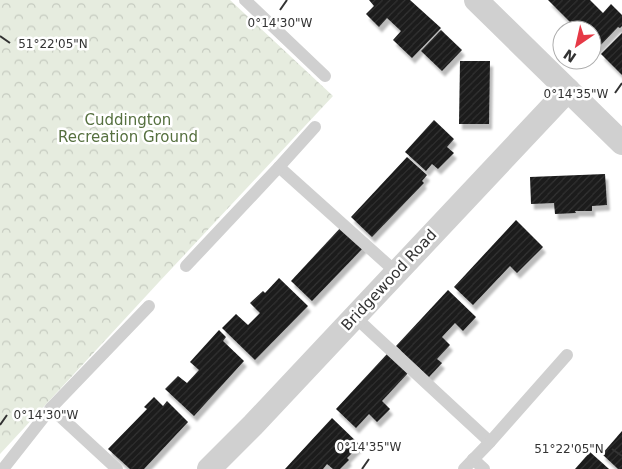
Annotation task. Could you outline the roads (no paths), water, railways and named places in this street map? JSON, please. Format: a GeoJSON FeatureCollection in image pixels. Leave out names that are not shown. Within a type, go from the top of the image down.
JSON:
{"type":"FeatureCollection","features":[{"type":"Feature","properties":{"kind":"street"},"geometry":{"type":"LineString","coordinates":[[476,0],[622,143]]}},
{"type":"Feature","properties":{"kind":"street","name":"Bridgewood Road"},"geometry":{"type":"LineString","coordinates":[[209,469],[260,418],[568,90]]}},
{"type":"Feature","properties":{"kind":"lane"},"geometry":{"type":"LineString","coordinates":[[245,0],[324,76]]}},
{"type":"Feature","properties":{"kind":"lane"},"geometry":{"type":"LineString","coordinates":[[186,266],[315,126]]}},
{"type":"Feature","properties":{"kind":"lane"},"geometry":{"type":"LineString","coordinates":[[279,167],[396,272]]}},
{"type":"Feature","properties":{"kind":"lane"},"geometry":{"type":"LineString","coordinates":[[4,469],[52,408],[149,306]]}},
{"type":"Feature","properties":{"kind":"lane"},"geometry":{"type":"LineString","coordinates":[[355,317],[490,442]]}},
{"type":"Feature","properties":{"kind":"lane"},"geometry":{"type":"LineString","coordinates":[[464,469],[567,355]]}},
{"type":"Feature","properties":{"kind":"lane"},"geometry":{"type":"LineString","coordinates":[[52,408],[117,469]]}},
{"type":"Feature","properties":{"kind":"lane"},"geometry":{"type":"LineString","coordinates":[[473,459],[484,469]]}},
{"type":"Feature","properties":{"kind":"park label","name":"Cuddington Recreation Ground"},"geometry":{"type":"Point","coordinates":[128,128]}}]}
